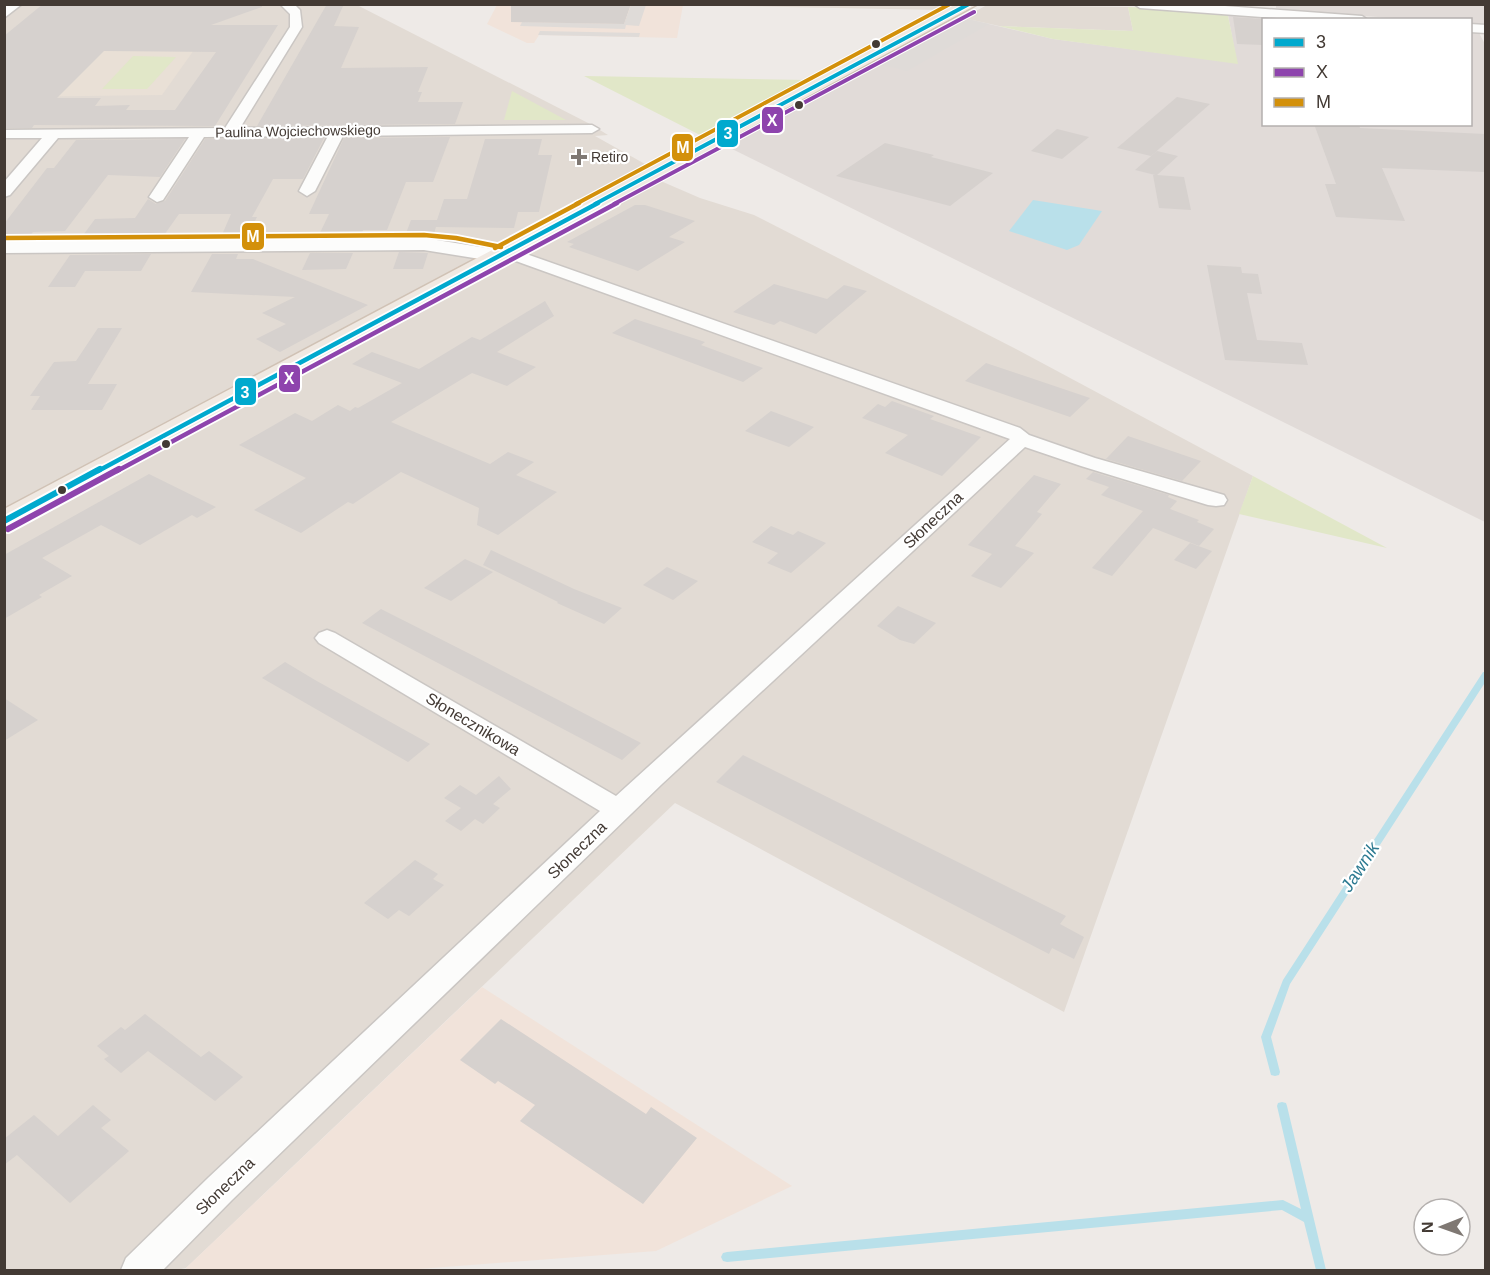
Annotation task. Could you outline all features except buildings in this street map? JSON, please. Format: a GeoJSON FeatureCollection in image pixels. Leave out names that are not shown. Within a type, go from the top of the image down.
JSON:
{"type":"FeatureCollection","features":[{"type":"Feature","properties":{"kind":"main road"},"geometry":{"type":"LineString","coordinates":[[4,521],[970,4]]}},
{"type":"Feature","properties":{"kind":"street"},"geometry":{"type":"LineString","coordinates":[[4,14],[16,4]]}},
{"type":"Feature","properties":{"kind":"street"},"geometry":{"type":"LineString","coordinates":[[230,132],[296,27],[296,13],[286,4]]}},
{"type":"Feature","properties":{"kind":"street"},"geometry":{"type":"LineString","coordinates":[[1140,4],[1334,18]]}},
{"type":"Feature","properties":{"kind":"street","name":"Paulina Wojciechowskiego"},"geometry":{"type":"LineString","coordinates":[[4,134],[592,129]]}},
{"type":"Feature","properties":{"kind":"street"},"geometry":{"type":"LineString","coordinates":[[307,191],[313,184],[338,131]]}},
{"type":"Feature","properties":{"kind":"street"},"geometry":{"type":"LineString","coordinates":[[157,197],[200,132]]}},
{"type":"Feature","properties":{"kind":"street"},"geometry":{"type":"LineString","coordinates":[[4,192],[54,133]]}},
{"type":"Feature","properties":{"kind":"street"},"geometry":{"type":"LineString","coordinates":[[4,247],[424,244],[499,256],[515,255],[1013,432],[1022,439],[1088,462],[1216,500]]}},
{"type":"Feature","properties":{"kind":"street","name":"Słoneczna"},"geometry":{"type":"LineString","coordinates":[[139,1270],[619,810],[1022,439]]}},
{"type":"Feature","properties":{"kind":"street","name":"Słonecznikowa"},"geometry":{"type":"LineString","coordinates":[[327,638],[619,810]]}},
{"type":"Feature","properties":{"kind":"shaded area"},"geometry":{"type":"Polygon","coordinates":[[[683,4],[950,5],[940,10],[683,4]]]}},
{"type":"Feature","properties":{"kind":"shaded area"},"geometry":{"type":"Polygon","coordinates":[[[1276,4],[1485,5],[1485,25],[1472,24],[1472,18],[1394,18],[1276,8],[1276,4]]]}},
{"type":"Feature","properties":{"kind":"shaded area"},"geometry":{"type":"Polygon","coordinates":[[[5,5],[357,5],[590,124],[608,135],[595,136],[645,164],[663,182],[700,198],[754,215],[1016,349],[1253,476],[1064,1012],[675,803],[186,1268],[176,1270],[5,1270],[5,5]]]}},
{"type":"Feature","properties":{"kind":"shaded area"},"geometry":{"type":"Polygon","coordinates":[[[497,5],[683,5],[677,38],[539,35],[534,43],[527,43],[487,24],[497,5]]]}},
{"type":"Feature","properties":{"kind":"shaded area"},"geometry":{"type":"Polygon","coordinates":[[[631,5],[646,5],[639,26],[626,25],[625,29],[520,26],[522,22],[624,24],[631,5]]]}},
{"type":"Feature","properties":{"kind":"shaded area"},"geometry":{"type":"Polygon","coordinates":[[[987,5],[1128,7],[1133,31],[999,26],[963,18],[987,5]]]}},
{"type":"Feature","properties":{"kind":"shaded area"},"geometry":{"type":"Polygon","coordinates":[[[1228,15],[1285,18],[1262,18],[1262,126],[1472,126],[1472,30],[1478,31],[1486,46],[1485,522],[728,147],[963,18],[1053,39],[1237,63],[1228,15]]]}},
{"type":"Feature","properties":{"kind":"shaded area"},"geometry":{"type":"Polygon","coordinates":[[[963,18],[989,24],[907,71],[878,64],[963,18]]]}},
{"type":"Feature","properties":{"kind":"shaded area"},"geometry":{"type":"Polygon","coordinates":[[[209,29],[162,95],[5,97],[4,35],[209,29]]]}},
{"type":"Feature","properties":{"kind":"shaded area"},"geometry":{"type":"Polygon","coordinates":[[[540,31],[640,33],[639,37],[538,35],[540,31]]]}},
{"type":"Feature","properties":{"kind":"shaded area"},"geometry":{"type":"Polygon","coordinates":[[[482,987],[792,1186],[656,1251],[406,1270],[187,1270],[186,1268],[482,987]]]}},
{"type":"Feature","properties":{"kind":"green space"},"geometry":{"type":"Polygon","coordinates":[[[1128,7],[1227,11],[1238,64],[1053,39],[999,26],[1133,31],[1128,7]]]}},
{"type":"Feature","properties":{"kind":"green space"},"geometry":{"type":"Polygon","coordinates":[[[133,56],[176,57],[147,89],[102,89],[133,56]]]}},
{"type":"Feature","properties":{"kind":"green space"},"geometry":{"type":"Polygon","coordinates":[[[584,76],[809,80],[700,135],[584,76]]]}},
{"type":"Feature","properties":{"kind":"green space"},"geometry":{"type":"Polygon","coordinates":[[[512,91],[566,120],[504,120],[512,91]]]}},
{"type":"Feature","properties":{"kind":"green space"},"geometry":{"type":"Polygon","coordinates":[[[1253,476],[1387,548],[1239,514],[1253,476]]]}},
{"type":"Feature","properties":{"kind":"water"},"geometry":{"type":"Polygon","coordinates":[[[1033,200],[1102,211],[1079,245],[1067,250],[1009,231],[1033,200]]]}},
{"type":"Feature","properties":{"kind":"waterway","name":"Jawnik"},"geometry":{"type":"LineString","coordinates":[[1275,1072],[1266,1037],[1286,983],[1486,674]]}},
{"type":"Feature","properties":{"kind":"waterway","name":"Jawnik"},"geometry":{"type":"LineString","coordinates":[[1282,1106],[1321,1270]]}},
{"type":"Feature","properties":{"kind":"waterway"},"geometry":{"type":"LineString","coordinates":[[727,1257],[1283,1205],[1308,1218]]}},
{"type":"Feature","properties":{"kind":"transit line","name":"M"},"geometry":{"type":"LineString","coordinates":[[495,248],[950,4]]}},
{"type":"Feature","properties":{"kind":"transit line","name":"3"},"geometry":{"type":"LineString","coordinates":[[4,521],[969,4]]}},
{"type":"Feature","properties":{"kind":"transit line","name":"X"},"geometry":{"type":"LineString","coordinates":[[8,529],[974,12]]}},
{"type":"Feature","properties":{"kind":"transit line","name":"M"},"geometry":{"type":"LineString","coordinates":[[4,238],[424,235],[456,238],[501,247]]}},
{"type":"Feature","properties":{"kind":"place","name":"Retiro"},"geometry":{"type":"Point","coordinates":[579,157]}}]}
